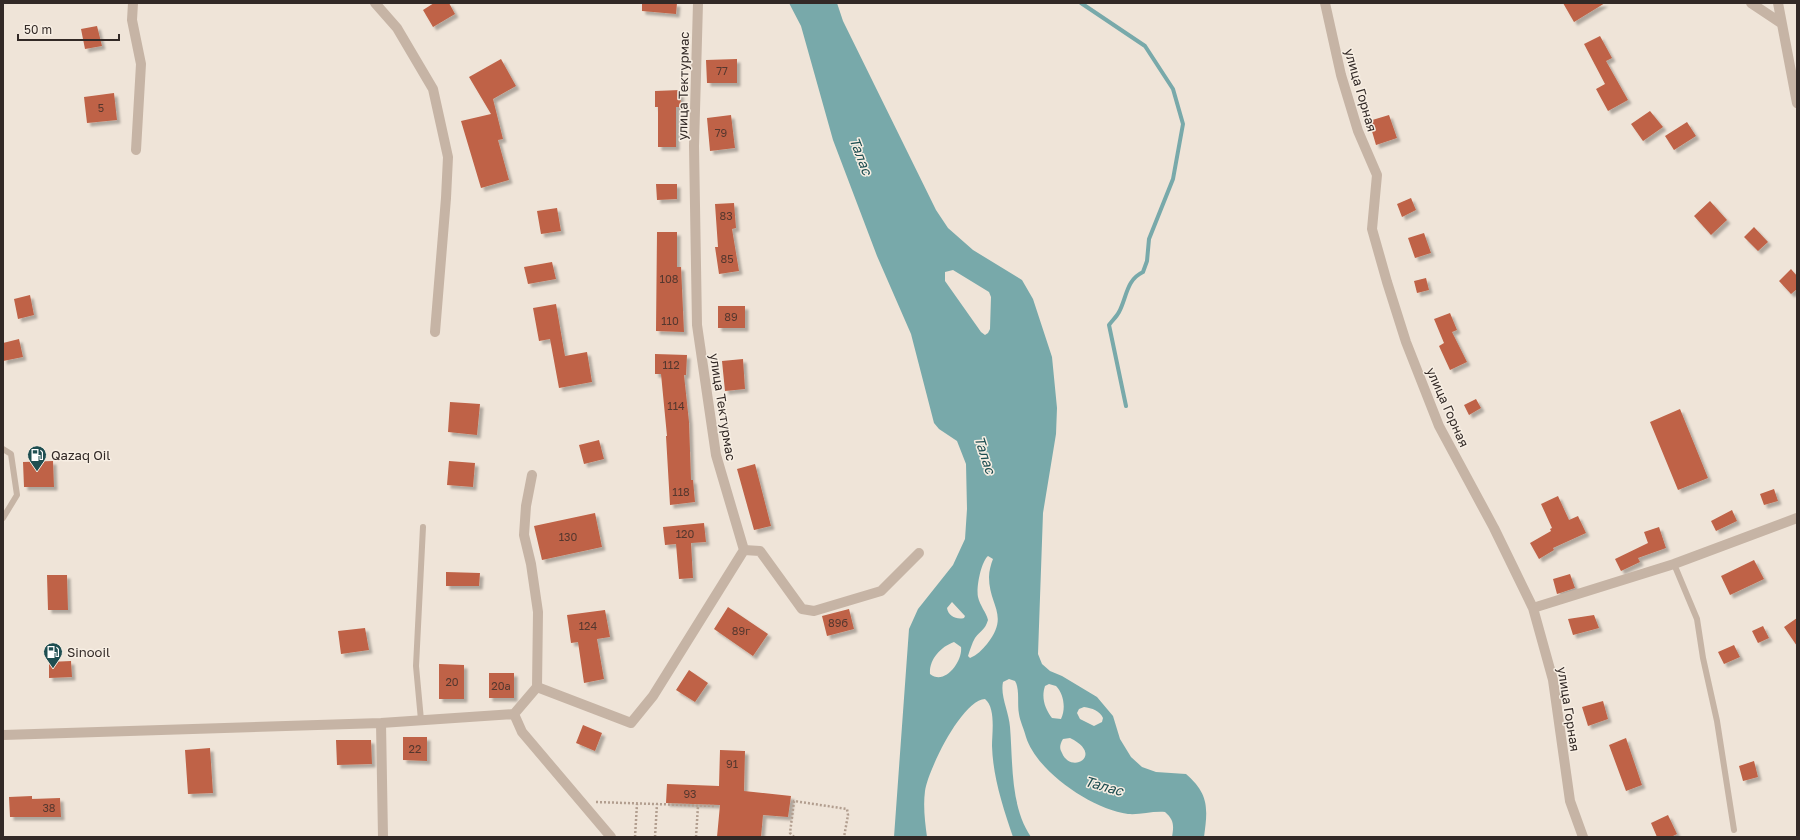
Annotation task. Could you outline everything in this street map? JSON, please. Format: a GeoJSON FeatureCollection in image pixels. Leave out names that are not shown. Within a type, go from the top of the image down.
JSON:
{"type":"FeatureCollection","features":[{"type":"Feature","properties":{"kind":"street"},"geometry":{"type":"LineString","coordinates":[[133,3],[132,20],[141,64],[136,150]]}},
{"type":"Feature","properties":{"kind":"street"},"geometry":{"type":"LineString","coordinates":[[375,3],[397,28],[433,89],[448,157],[435,332]]}},
{"type":"Feature","properties":{"kind":"street","name":"улица Тектурмас"},"geometry":{"type":"LineString","coordinates":[[698,3],[694,146],[697,325],[716,455],[744,550]]}},
{"type":"Feature","properties":{"kind":"street","name":"улица Горная"},"geometry":{"type":"LineString","coordinates":[[1325,3],[1341,75],[1358,131],[1378,174],[1372,229],[1406,342],[1439,426],[1501,541],[1533,608],[1553,680],[1570,801],[1583,837]]}},
{"type":"Feature","properties":{"kind":"street"},"geometry":{"type":"LineString","coordinates":[[1751,3],[1781,23]]}},
{"type":"Feature","properties":{"kind":"street"},"geometry":{"type":"LineString","coordinates":[[1778,3],[1797,104]]}},
{"type":"Feature","properties":{"kind":"street"},"geometry":{"type":"LineString","coordinates":[[3,735],[381,723],[514,714],[537,688],[538,612],[531,564],[524,535],[526,506],[532,476]]}},
{"type":"Feature","properties":{"kind":"street"},"geometry":{"type":"LineString","coordinates":[[1533,608],[1674,564],[1797,518]]}},
{"type":"Feature","properties":{"kind":"street"},"geometry":{"type":"LineString","coordinates":[[537,688],[631,723],[654,696],[744,550],[760,551],[802,609],[814,611],[881,591],[918,553]]}},
{"type":"Feature","properties":{"kind":"street"},"geometry":{"type":"LineString","coordinates":[[514,714],[522,732],[579,802],[611,837]]}},
{"type":"Feature","properties":{"kind":"street"},"geometry":{"type":"LineString","coordinates":[[381,723],[383,837]]}},
{"type":"Feature","properties":{"kind":"lane"},"geometry":{"type":"LineString","coordinates":[[3,449],[11,454],[17,495],[3,518]]}},
{"type":"Feature","properties":{"kind":"lane"},"geometry":{"type":"LineString","coordinates":[[421,720],[416,666],[423,527]]}},
{"type":"Feature","properties":{"kind":"lane"},"geometry":{"type":"LineString","coordinates":[[1674,564],[1697,619],[1703,658],[1717,721],[1734,830]]}},
{"type":"Feature","properties":{"kind":"path"},"geometry":{"type":"LineString","coordinates":[[794,837],[790,834],[794,801],[847,809],[848,815],[844,837]]}},
{"type":"Feature","properties":{"kind":"path"},"geometry":{"type":"LineString","coordinates":[[579,802],[714,806]]}},
{"type":"Feature","properties":{"kind":"path"},"geometry":{"type":"LineString","coordinates":[[635,837],[637,804]]}},
{"type":"Feature","properties":{"kind":"path"},"geometry":{"type":"LineString","coordinates":[[654,837],[657,804]]}},
{"type":"Feature","properties":{"kind":"path"},"geometry":{"type":"LineString","coordinates":[[696,837],[698,806]]}},
{"type":"Feature","properties":{"kind":"water","name":"Талас"},"geometry":{"type":"Polygon","coordinates":[[[789,3],[837,3],[843,21],[936,210],[948,228],[973,250],[1022,280],[1033,299],[1052,357],[1057,408],[1056,434],[1043,513],[1038,654],[1042,664],[1050,671],[1062,676],[1097,697],[1113,716],[1120,739],[1131,757],[1142,767],[1156,772],[1186,774],[1194,781],[1203,795],[1205,802],[1206,818],[1204,837],[1172,837],[1173,823],[1165,812],[1128,814],[1114,811],[1098,805],[1068,787],[1042,763],[1032,750],[1026,737],[1018,710],[1017,684],[1015,681],[1009,679],[1003,682],[1002,687],[1010,727],[1014,784],[1019,812],[1031,837],[1013,837],[996,781],[992,746],[992,714],[991,708],[985,699],[976,702],[966,711],[939,753],[932,768],[927,781],[924,797],[924,814],[927,837],[894,837],[909,629],[918,609],[953,565],[965,539],[967,509],[966,464],[957,441],[939,429],[934,423],[911,334],[877,256],[833,140],[801,26],[789,3]],[[953,270],[945,272],[945,281],[981,332],[985,335],[988,333],[990,329],[991,297],[989,292],[953,270]],[[988,556],[983,564],[978,588],[978,597],[988,620],[984,628],[974,640],[968,656],[970,658],[987,644],[994,634],[998,618],[989,577],[993,559],[988,556]],[[952,602],[947,608],[948,611],[956,618],[964,618],[965,616],[952,602]],[[954,642],[944,647],[936,655],[931,664],[930,674],[936,677],[941,677],[952,670],[961,653],[961,647],[954,642]],[[1049,684],[1045,686],[1044,703],[1050,715],[1052,718],[1061,719],[1064,706],[1059,689],[1056,686],[1049,684]],[[1084,707],[1079,709],[1077,713],[1080,719],[1094,726],[1102,722],[1102,716],[1093,709],[1084,707]],[[1070,738],[1063,739],[1060,749],[1066,759],[1072,762],[1078,762],[1085,756],[1085,751],[1080,744],[1070,738]]]}},
{"type":"Feature","properties":{"kind":"building"},"geometry":{"type":"Polygon","coordinates":[[[434,3],[449,3],[455,14],[433,27],[423,10],[434,3]]]}},
{"type":"Feature","properties":{"kind":"building"},"geometry":{"type":"Polygon","coordinates":[[[642,3],[677,3],[676,14],[642,11],[642,3]]]}},
{"type":"Feature","properties":{"kind":"building"},"geometry":{"type":"Polygon","coordinates":[[[1563,3],[1605,3],[1574,22],[1563,3]]]}},
{"type":"Feature","properties":{"kind":"building"},"geometry":{"type":"Polygon","coordinates":[[[97,26],[102,46],[85,49],[81,29],[97,26]]]}},
{"type":"Feature","properties":{"kind":"building"},"geometry":{"type":"Polygon","coordinates":[[[1600,36],[1612,58],[1606,61],[1628,100],[1608,111],[1596,89],[1605,84],[1584,44],[1600,36]]]}},
{"type":"Feature","properties":{"kind":"building"},"geometry":{"type":"Polygon","coordinates":[[[501,59],[516,86],[493,99],[503,139],[498,140],[509,180],[481,188],[461,121],[491,114],[469,77],[501,59]]]}},
{"type":"Feature","properties":{"kind":"building"},"geometry":{"type":"Polygon","coordinates":[[[737,59],[737,83],[707,83],[706,60],[737,59]]]}},
{"type":"Feature","properties":{"kind":"building"},"geometry":{"type":"Polygon","coordinates":[[[680,90],[681,107],[676,107],[676,147],[658,147],[658,107],[655,107],[655,91],[680,90]]]}},
{"type":"Feature","properties":{"kind":"building"},"geometry":{"type":"Polygon","coordinates":[[[114,93],[117,120],[87,123],[84,97],[114,93]]]}},
{"type":"Feature","properties":{"kind":"building"},"geometry":{"type":"Polygon","coordinates":[[[1650,111],[1663,127],[1643,141],[1631,124],[1650,111]]]}},
{"type":"Feature","properties":{"kind":"building"},"geometry":{"type":"Polygon","coordinates":[[[731,115],[735,148],[710,151],[707,118],[731,115]]]}},
{"type":"Feature","properties":{"kind":"building"},"geometry":{"type":"Polygon","coordinates":[[[1389,115],[1397,138],[1376,145],[1369,121],[1389,115]]]}},
{"type":"Feature","properties":{"kind":"building"},"geometry":{"type":"Polygon","coordinates":[[[1687,122],[1696,136],[1674,150],[1665,136],[1687,122]]]}},
{"type":"Feature","properties":{"kind":"building"},"geometry":{"type":"Polygon","coordinates":[[[656,184],[677,184],[677,199],[657,200],[656,184]]]}},
{"type":"Feature","properties":{"kind":"building"},"geometry":{"type":"Polygon","coordinates":[[[1411,198],[1416,210],[1402,217],[1397,204],[1411,198]]]}},
{"type":"Feature","properties":{"kind":"building"},"geometry":{"type":"Polygon","coordinates":[[[1710,201],[1727,220],[1711,235],[1694,216],[1710,201]]]}},
{"type":"Feature","properties":{"kind":"building"},"geometry":{"type":"Polygon","coordinates":[[[734,203],[736,228],[732,229],[739,271],[719,274],[715,247],[718,247],[715,204],[734,203]]]}},
{"type":"Feature","properties":{"kind":"building"},"geometry":{"type":"Polygon","coordinates":[[[557,208],[561,231],[541,234],[537,211],[557,208]]]}},
{"type":"Feature","properties":{"kind":"building"},"geometry":{"type":"Polygon","coordinates":[[[1754,227],[1768,242],[1758,251],[1744,237],[1754,227]]]}},
{"type":"Feature","properties":{"kind":"building"},"geometry":{"type":"Polygon","coordinates":[[[657,232],[677,232],[677,267],[681,267],[684,332],[656,331],[657,232]]]}},
{"type":"Feature","properties":{"kind":"building"},"geometry":{"type":"Polygon","coordinates":[[[1424,233],[1431,253],[1415,258],[1408,238],[1424,233]]]}},
{"type":"Feature","properties":{"kind":"building"},"geometry":{"type":"Polygon","coordinates":[[[552,262],[556,279],[528,284],[524,267],[552,262]]]}},
{"type":"Feature","properties":{"kind":"building"},"geometry":{"type":"Polygon","coordinates":[[[1791,269],[1797,276],[1797,289],[1791,294],[1779,281],[1791,269]]]}},
{"type":"Feature","properties":{"kind":"building"},"geometry":{"type":"Polygon","coordinates":[[[1426,278],[1429,290],[1417,293],[1414,281],[1426,278]]]}},
{"type":"Feature","properties":{"kind":"building"},"geometry":{"type":"Polygon","coordinates":[[[30,295],[34,315],[18,319],[14,299],[30,295]]]}},
{"type":"Feature","properties":{"kind":"building"},"geometry":{"type":"Polygon","coordinates":[[[556,304],[565,356],[587,352],[592,382],[559,388],[550,339],[539,341],[533,308],[556,304]]]}},
{"type":"Feature","properties":{"kind":"building"},"geometry":{"type":"Polygon","coordinates":[[[718,306],[745,306],[745,328],[718,328],[718,306]]]}},
{"type":"Feature","properties":{"kind":"building"},"geometry":{"type":"Polygon","coordinates":[[[1450,313],[1457,330],[1452,332],[1467,362],[1450,370],[1439,346],[1444,343],[1434,319],[1450,313]]]}},
{"type":"Feature","properties":{"kind":"building"},"geometry":{"type":"Polygon","coordinates":[[[19,339],[23,357],[3,361],[3,343],[19,339]]]}},
{"type":"Feature","properties":{"kind":"building"},"geometry":{"type":"Polygon","coordinates":[[[655,354],[687,355],[686,375],[684,375],[689,422],[691,480],[693,480],[695,502],[670,505],[667,436],[661,374],[655,374],[655,354]]]}},
{"type":"Feature","properties":{"kind":"building"},"geometry":{"type":"Polygon","coordinates":[[[743,359],[745,389],[725,391],[722,361],[743,359]]]}},
{"type":"Feature","properties":{"kind":"building"},"geometry":{"type":"Polygon","coordinates":[[[1476,399],[1481,408],[1469,415],[1464,405],[1476,399]]]}},
{"type":"Feature","properties":{"kind":"building"},"geometry":{"type":"Polygon","coordinates":[[[450,402],[480,404],[477,435],[448,432],[450,402]]]}},
{"type":"Feature","properties":{"kind":"building"},"geometry":{"type":"Polygon","coordinates":[[[1680,409],[1708,478],[1678,490],[1650,422],[1680,409]]]}},
{"type":"Feature","properties":{"kind":"building"},"geometry":{"type":"Polygon","coordinates":[[[599,440],[604,459],[584,464],[579,445],[599,440]]]}},
{"type":"Feature","properties":{"kind":"building"},"geometry":{"type":"Polygon","coordinates":[[[53,461],[54,487],[24,487],[23,462],[53,461]]]}},
{"type":"Feature","properties":{"kind":"building"},"geometry":{"type":"Polygon","coordinates":[[[449,461],[475,463],[473,487],[447,485],[449,461]]]}},
{"type":"Feature","properties":{"kind":"building"},"geometry":{"type":"Polygon","coordinates":[[[755,464],[771,526],[754,530],[737,469],[755,464]]]}},
{"type":"Feature","properties":{"kind":"building"},"geometry":{"type":"Polygon","coordinates":[[[1774,489],[1778,501],[1764,505],[1760,494],[1774,489]]]}},
{"type":"Feature","properties":{"kind":"building"},"geometry":{"type":"Polygon","coordinates":[[[1558,496],[1569,520],[1578,516],[1586,533],[1553,548],[1554,550],[1539,559],[1530,543],[1551,531],[1550,529],[1552,528],[1541,504],[1558,496]]]}},
{"type":"Feature","properties":{"kind":"building"},"geometry":{"type":"Polygon","coordinates":[[[1732,510],[1737,521],[1716,531],[1711,521],[1732,510]]]}},
{"type":"Feature","properties":{"kind":"building"},"geometry":{"type":"Polygon","coordinates":[[[595,513],[602,547],[542,560],[534,526],[595,513]]]}},
{"type":"Feature","properties":{"kind":"building"},"geometry":{"type":"Polygon","coordinates":[[[704,523],[706,542],[691,543],[693,578],[679,579],[676,544],[665,545],[663,527],[704,523]]]}},
{"type":"Feature","properties":{"kind":"building"},"geometry":{"type":"Polygon","coordinates":[[[1659,527],[1666,548],[1638,558],[1640,562],[1621,571],[1615,559],[1648,543],[1644,532],[1659,527]]]}},
{"type":"Feature","properties":{"kind":"building"},"geometry":{"type":"Polygon","coordinates":[[[1754,560],[1764,579],[1730,595],[1721,576],[1754,560]]]}},
{"type":"Feature","properties":{"kind":"building"},"geometry":{"type":"Polygon","coordinates":[[[446,572],[480,573],[479,586],[446,586],[446,572]]]}},
{"type":"Feature","properties":{"kind":"building"},"geometry":{"type":"Polygon","coordinates":[[[1570,574],[1575,588],[1557,594],[1553,579],[1570,574]]]}},
{"type":"Feature","properties":{"kind":"building"},"geometry":{"type":"Polygon","coordinates":[[[47,575],[67,575],[68,610],[48,610],[47,575]]]}},
{"type":"Feature","properties":{"kind":"building"},"geometry":{"type":"Polygon","coordinates":[[[728,607],[768,634],[753,656],[714,629],[728,607]]]}},
{"type":"Feature","properties":{"kind":"building"},"geometry":{"type":"Polygon","coordinates":[[[849,609],[854,629],[827,636],[822,616],[849,609]]]}},
{"type":"Feature","properties":{"kind":"building"},"geometry":{"type":"Polygon","coordinates":[[[605,610],[610,637],[597,639],[604,679],[584,683],[578,642],[571,643],[567,615],[605,610]]]}},
{"type":"Feature","properties":{"kind":"building"},"geometry":{"type":"Polygon","coordinates":[[[1594,615],[1599,628],[1573,635],[1568,619],[1594,615]]]}},
{"type":"Feature","properties":{"kind":"building"},"geometry":{"type":"Polygon","coordinates":[[[1797,618],[1797,646],[1784,627],[1797,618]]]}},
{"type":"Feature","properties":{"kind":"building"},"geometry":{"type":"Polygon","coordinates":[[[1763,626],[1769,638],[1758,643],[1752,631],[1763,626]]]}},
{"type":"Feature","properties":{"kind":"building"},"geometry":{"type":"Polygon","coordinates":[[[365,628],[369,650],[341,654],[338,631],[365,628]]]}},
{"type":"Feature","properties":{"kind":"building"},"geometry":{"type":"Polygon","coordinates":[[[1734,645],[1740,657],[1724,664],[1718,652],[1734,645]]]}},
{"type":"Feature","properties":{"kind":"building"},"geometry":{"type":"Polygon","coordinates":[[[71,661],[72,677],[49,678],[49,662],[71,661]]]}},
{"type":"Feature","properties":{"kind":"building"},"geometry":{"type":"Polygon","coordinates":[[[439,664],[464,665],[464,699],[439,699],[439,664]]]}},
{"type":"Feature","properties":{"kind":"building"},"geometry":{"type":"Polygon","coordinates":[[[689,670],[708,683],[695,702],[676,690],[689,670]]]}},
{"type":"Feature","properties":{"kind":"building"},"geometry":{"type":"Polygon","coordinates":[[[489,673],[514,673],[514,698],[489,698],[489,673]]]}},
{"type":"Feature","properties":{"kind":"building"},"geometry":{"type":"Polygon","coordinates":[[[1603,701],[1608,719],[1588,726],[1582,707],[1603,701]]]}},
{"type":"Feature","properties":{"kind":"building"},"geometry":{"type":"Polygon","coordinates":[[[583,725],[602,733],[595,751],[576,743],[583,725]]]}},
{"type":"Feature","properties":{"kind":"building"},"geometry":{"type":"Polygon","coordinates":[[[403,737],[427,737],[427,761],[403,760],[403,737]]]}},
{"type":"Feature","properties":{"kind":"building"},"geometry":{"type":"Polygon","coordinates":[[[1626,738],[1642,785],[1626,791],[1609,745],[1626,738]]]}},
{"type":"Feature","properties":{"kind":"building"},"geometry":{"type":"Polygon","coordinates":[[[336,740],[371,740],[372,764],[337,765],[336,740]]]}},
{"type":"Feature","properties":{"kind":"building"},"geometry":{"type":"Polygon","coordinates":[[[210,748],[213,793],[188,794],[185,750],[210,748]]]}},
{"type":"Feature","properties":{"kind":"building"},"geometry":{"type":"Polygon","coordinates":[[[720,750],[745,751],[744,791],[791,796],[788,817],[763,815],[761,837],[717,837],[720,805],[666,803],[667,784],[719,786],[720,750]]]}},
{"type":"Feature","properties":{"kind":"building"},"geometry":{"type":"Polygon","coordinates":[[[1754,761],[1758,777],[1743,781],[1739,766],[1754,761]]]}},
{"type":"Feature","properties":{"kind":"building"},"geometry":{"type":"Polygon","coordinates":[[[32,796],[32,799],[60,798],[61,817],[10,817],[9,797],[32,796]]]}},
{"type":"Feature","properties":{"kind":"building"},"geometry":{"type":"Polygon","coordinates":[[[1668,815],[1677,834],[1671,837],[1657,837],[1651,823],[1668,815]]]}},
{"type":"Feature","properties":{"kind":"waterway"},"geometry":{"type":"LineString","coordinates":[[1081,3],[1145,46],[1173,89],[1183,124],[1173,179],[1149,239],[1147,261],[1143,272],[1137,275],[1130,284],[1119,312],[1109,325],[1126,406]]}},
{"type":"Feature","properties":{"kind":"place","name":"Qazaq Oil"},"geometry":{"type":"Point","coordinates":[37,472]}},
{"type":"Feature","properties":{"kind":"place","name":"Sinooil"},"geometry":{"type":"Point","coordinates":[53,669]}}]}
